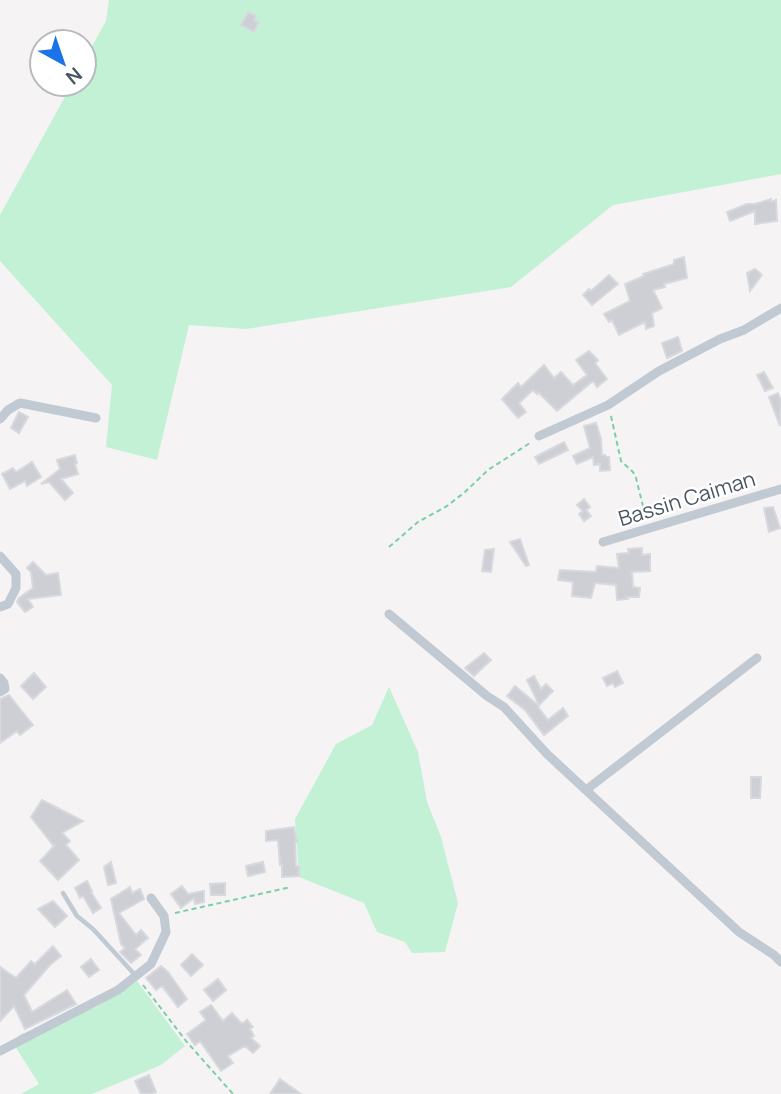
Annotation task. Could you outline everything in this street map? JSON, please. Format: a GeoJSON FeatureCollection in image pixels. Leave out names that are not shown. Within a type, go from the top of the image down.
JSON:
{"type":"FeatureCollection","features":[{"type":"Feature","properties":{"kind":"street"},"geometry":{"type":"LineString","coordinates":[[540,436],[608,405],[659,371],[720,339],[744,330],[781,308]]}},
{"type":"Feature","properties":{"kind":"street"},"geometry":{"type":"LineString","coordinates":[[0,419],[20,403],[96,418]]}},
{"type":"Feature","properties":{"kind":"street","name":"Bassin Caiman"},"geometry":{"type":"LineString","coordinates":[[603,542],[781,489]]}},
{"type":"Feature","properties":{"kind":"street"},"geometry":{"type":"LineString","coordinates":[[0,556],[16,573],[16,588],[8,604],[0,607]]}},
{"type":"Feature","properties":{"kind":"street"},"geometry":{"type":"LineString","coordinates":[[389,614],[487,696],[504,707],[547,754],[740,932],[781,962]]}},
{"type":"Feature","properties":{"kind":"street"},"geometry":{"type":"LineString","coordinates":[[586,790],[757,658]]}},
{"type":"Feature","properties":{"kind":"street"},"geometry":{"type":"LineString","coordinates":[[0,678],[5,689],[0,692]]}},
{"type":"Feature","properties":{"kind":"street"},"geometry":{"type":"LineString","coordinates":[[0,1051],[118,990],[151,964],[166,933],[164,916],[151,898]]}},
{"type":"Feature","properties":{"kind":"lane"},"geometry":{"type":"LineString","coordinates":[[63,893],[77,916],[93,929],[136,976]]}},
{"type":"Feature","properties":{"kind":"path"},"geometry":{"type":"LineString","coordinates":[[608,405],[621,461],[636,478],[648,529]]}},
{"type":"Feature","properties":{"kind":"path"},"geometry":{"type":"LineString","coordinates":[[389,547],[418,523],[465,492],[488,470],[540,436]]}},
{"type":"Feature","properties":{"kind":"path"},"geometry":{"type":"LineString","coordinates":[[164,916],[291,887]]}},
{"type":"Feature","properties":{"kind":"path"},"geometry":{"type":"LineString","coordinates":[[136,976],[186,1041],[233,1094]]}},
{"type":"Feature","properties":{"kind":"green space"},"geometry":{"type":"Polygon","coordinates":[[[109,0],[781,0],[781,174],[613,205],[511,287],[246,329],[189,325],[157,460],[106,447],[112,385],[0,261],[0,215],[64,98],[98,98],[98,36],[106,21],[109,0]]]}},
{"type":"Feature","properties":{"kind":"green space"},"geometry":{"type":"Polygon","coordinates":[[[389,687],[418,752],[427,802],[441,837],[458,903],[445,952],[412,953],[405,942],[377,932],[364,903],[299,877],[295,819],[336,744],[372,725],[389,687]]]}},
{"type":"Feature","properties":{"kind":"green space"},"geometry":{"type":"Polygon","coordinates":[[[137,981],[185,1046],[161,1065],[92,1094],[21,1094],[39,1084],[13,1043],[19,1035],[96,1007],[137,981]]]}},
{"type":"Feature","properties":{"kind":"building"},"geometry":{"type":"Polygon","coordinates":[[[248,12],[256,16],[254,20],[259,22],[254,32],[241,25],[248,12]]]}},
{"type":"Feature","properties":{"kind":"building"},"geometry":{"type":"Polygon","coordinates":[[[771,199],[771,202],[776,200],[777,221],[755,224],[755,211],[730,221],[727,212],[771,199]]]}},
{"type":"Feature","properties":{"kind":"building"},"geometry":{"type":"Polygon","coordinates":[[[684,257],[687,278],[653,290],[662,308],[652,313],[654,326],[646,329],[645,322],[619,335],[612,320],[609,322],[604,314],[630,301],[625,284],[644,276],[643,274],[674,264],[674,260],[684,257]]]}},
{"type":"Feature","properties":{"kind":"building"},"geometry":{"type":"Polygon","coordinates":[[[755,269],[762,275],[750,291],[747,273],[755,269]]]}},
{"type":"Feature","properties":{"kind":"building"},"geometry":{"type":"Polygon","coordinates":[[[609,275],[618,284],[592,305],[583,295],[609,275]]]}},
{"type":"Feature","properties":{"kind":"building"},"geometry":{"type":"Polygon","coordinates":[[[678,337],[682,351],[667,358],[662,343],[678,337]]]}},
{"type":"Feature","properties":{"kind":"building"},"geometry":{"type":"Polygon","coordinates":[[[589,351],[598,360],[595,363],[607,379],[597,387],[593,381],[557,411],[533,390],[519,403],[526,412],[518,418],[502,399],[518,383],[521,387],[544,365],[554,378],[561,372],[573,385],[587,375],[576,360],[589,351]]]}},
{"type":"Feature","properties":{"kind":"building"},"geometry":{"type":"Polygon","coordinates":[[[764,372],[773,388],[765,391],[757,375],[764,372]]]}},
{"type":"Feature","properties":{"kind":"building"},"geometry":{"type":"Polygon","coordinates":[[[778,393],[781,401],[780,426],[769,397],[778,393]]]}},
{"type":"Feature","properties":{"kind":"building"},"geometry":{"type":"Polygon","coordinates":[[[19,412],[28,417],[19,433],[11,428],[19,412]]]}},
{"type":"Feature","properties":{"kind":"building"},"geometry":{"type":"Polygon","coordinates":[[[596,423],[602,455],[609,457],[610,470],[600,471],[600,464],[594,465],[593,457],[577,464],[573,456],[590,448],[584,426],[596,423]]]}},
{"type":"Feature","properties":{"kind":"building"},"geometry":{"type":"Polygon","coordinates":[[[564,442],[568,450],[539,464],[535,457],[564,442]]]}},
{"type":"Feature","properties":{"kind":"building"},"geometry":{"type":"Polygon","coordinates":[[[75,455],[78,474],[61,479],[73,493],[65,500],[49,482],[41,484],[60,469],[57,460],[75,455]]]}},
{"type":"Feature","properties":{"kind":"building"},"geometry":{"type":"Polygon","coordinates":[[[32,462],[41,477],[27,486],[25,481],[10,489],[2,474],[13,468],[16,472],[32,462]]]}},
{"type":"Feature","properties":{"kind":"building"},"geometry":{"type":"Polygon","coordinates":[[[584,499],[590,507],[586,510],[591,516],[584,521],[579,514],[583,511],[577,505],[584,499]]]}},
{"type":"Feature","properties":{"kind":"building"},"geometry":{"type":"Polygon","coordinates":[[[773,507],[780,528],[769,532],[764,508],[773,507]]]}},
{"type":"Feature","properties":{"kind":"building"},"geometry":{"type":"Polygon","coordinates":[[[520,539],[529,565],[526,566],[510,542],[520,539]]]}},
{"type":"Feature","properties":{"kind":"building"},"geometry":{"type":"Polygon","coordinates":[[[642,548],[642,555],[650,554],[650,571],[632,572],[633,587],[640,588],[639,597],[617,600],[616,585],[595,583],[591,598],[572,596],[573,582],[558,580],[560,570],[596,572],[597,566],[619,568],[617,554],[629,553],[628,549],[642,548]]]}},
{"type":"Feature","properties":{"kind":"building"},"geometry":{"type":"Polygon","coordinates":[[[494,549],[491,572],[482,571],[485,550],[494,549]]]}},
{"type":"Feature","properties":{"kind":"building"},"geometry":{"type":"Polygon","coordinates":[[[33,562],[46,575],[58,573],[61,595],[28,599],[33,607],[25,612],[17,602],[33,588],[31,572],[27,568],[33,562]]]}},
{"type":"Feature","properties":{"kind":"building"},"geometry":{"type":"Polygon","coordinates":[[[484,653],[491,660],[474,676],[465,668],[484,653]]]}},
{"type":"Feature","properties":{"kind":"building"},"geometry":{"type":"Polygon","coordinates":[[[617,671],[623,683],[615,687],[613,683],[607,686],[603,678],[617,671]]]}},
{"type":"Feature","properties":{"kind":"building"},"geometry":{"type":"Polygon","coordinates":[[[34,673],[46,687],[33,699],[21,686],[34,673]]]}},
{"type":"Feature","properties":{"kind":"building"},"geometry":{"type":"Polygon","coordinates":[[[534,676],[541,689],[546,684],[553,691],[539,705],[527,680],[534,676]]]}},
{"type":"Feature","properties":{"kind":"building"},"geometry":{"type":"Polygon","coordinates":[[[515,686],[539,706],[548,720],[563,708],[568,716],[544,735],[525,710],[507,696],[515,686]]]}},
{"type":"Feature","properties":{"kind":"building"},"geometry":{"type":"Polygon","coordinates":[[[9,695],[33,725],[20,735],[17,731],[0,743],[0,699],[9,695]]]}},
{"type":"Feature","properties":{"kind":"building"},"geometry":{"type":"Polygon","coordinates":[[[751,777],[761,777],[760,798],[751,798],[751,777]]]}},
{"type":"Feature","properties":{"kind":"building"},"geometry":{"type":"Polygon","coordinates":[[[42,800],[83,821],[62,833],[70,841],[66,845],[79,860],[58,880],[40,861],[55,845],[31,817],[42,800]]]}},
{"type":"Feature","properties":{"kind":"building"},"geometry":{"type":"Polygon","coordinates":[[[294,827],[299,876],[282,877],[278,840],[266,841],[266,831],[294,827]]]}},
{"type":"Feature","properties":{"kind":"building"},"geometry":{"type":"Polygon","coordinates":[[[111,862],[116,883],[108,885],[104,867],[111,862]]]}},
{"type":"Feature","properties":{"kind":"building"},"geometry":{"type":"Polygon","coordinates":[[[263,862],[265,872],[248,876],[246,866],[263,862]]]}},
{"type":"Feature","properties":{"kind":"building"},"geometry":{"type":"Polygon","coordinates":[[[87,881],[101,908],[93,913],[75,888],[87,881]]]}},
{"type":"Feature","properties":{"kind":"building"},"geometry":{"type":"Polygon","coordinates":[[[225,883],[225,895],[211,895],[210,884],[225,883]]]}},
{"type":"Feature","properties":{"kind":"building"},"geometry":{"type":"Polygon","coordinates":[[[182,886],[188,894],[204,891],[204,902],[195,904],[194,898],[181,908],[171,894],[182,886]]]}},
{"type":"Feature","properties":{"kind":"building"},"geometry":{"type":"Polygon","coordinates":[[[130,887],[132,893],[140,889],[144,899],[119,913],[136,935],[141,930],[148,938],[135,949],[141,955],[131,963],[120,952],[125,948],[121,944],[111,899],[130,887]]]}},
{"type":"Feature","properties":{"kind":"building"},"geometry":{"type":"Polygon","coordinates":[[[53,901],[67,916],[55,927],[38,909],[53,901]]]}},
{"type":"Feature","properties":{"kind":"building"},"geometry":{"type":"Polygon","coordinates":[[[53,946],[61,956],[24,995],[32,1012],[67,990],[76,1004],[25,1029],[14,1006],[0,1021],[0,967],[16,978],[31,961],[35,964],[53,946]]]}},
{"type":"Feature","properties":{"kind":"building"},"geometry":{"type":"Polygon","coordinates":[[[192,954],[203,965],[191,976],[181,965],[192,954]]]}},
{"type":"Feature","properties":{"kind":"building"},"geometry":{"type":"Polygon","coordinates":[[[91,959],[99,970],[89,977],[81,967],[91,959]]]}},
{"type":"Feature","properties":{"kind":"building"},"geometry":{"type":"Polygon","coordinates":[[[161,966],[187,999],[178,1007],[162,986],[156,990],[146,978],[161,966]]]}},
{"type":"Feature","properties":{"kind":"building"},"geometry":{"type":"Polygon","coordinates":[[[218,979],[226,990],[213,1001],[204,990],[218,979]]]}},
{"type":"Feature","properties":{"kind":"building"},"geometry":{"type":"Polygon","coordinates":[[[211,1005],[223,1021],[232,1013],[242,1024],[247,1020],[253,1027],[250,1029],[254,1036],[251,1038],[260,1046],[253,1053],[245,1046],[228,1056],[233,1063],[221,1071],[200,1041],[195,1045],[187,1034],[206,1020],[200,1012],[211,1005]]]}},
{"type":"Feature","properties":{"kind":"building"},"geometry":{"type":"Polygon","coordinates":[[[149,1075],[156,1092],[141,1094],[135,1081],[149,1075]]]}},
{"type":"Feature","properties":{"kind":"building"},"geometry":{"type":"Polygon","coordinates":[[[280,1079],[301,1094],[270,1094],[280,1079]]]}}]}
